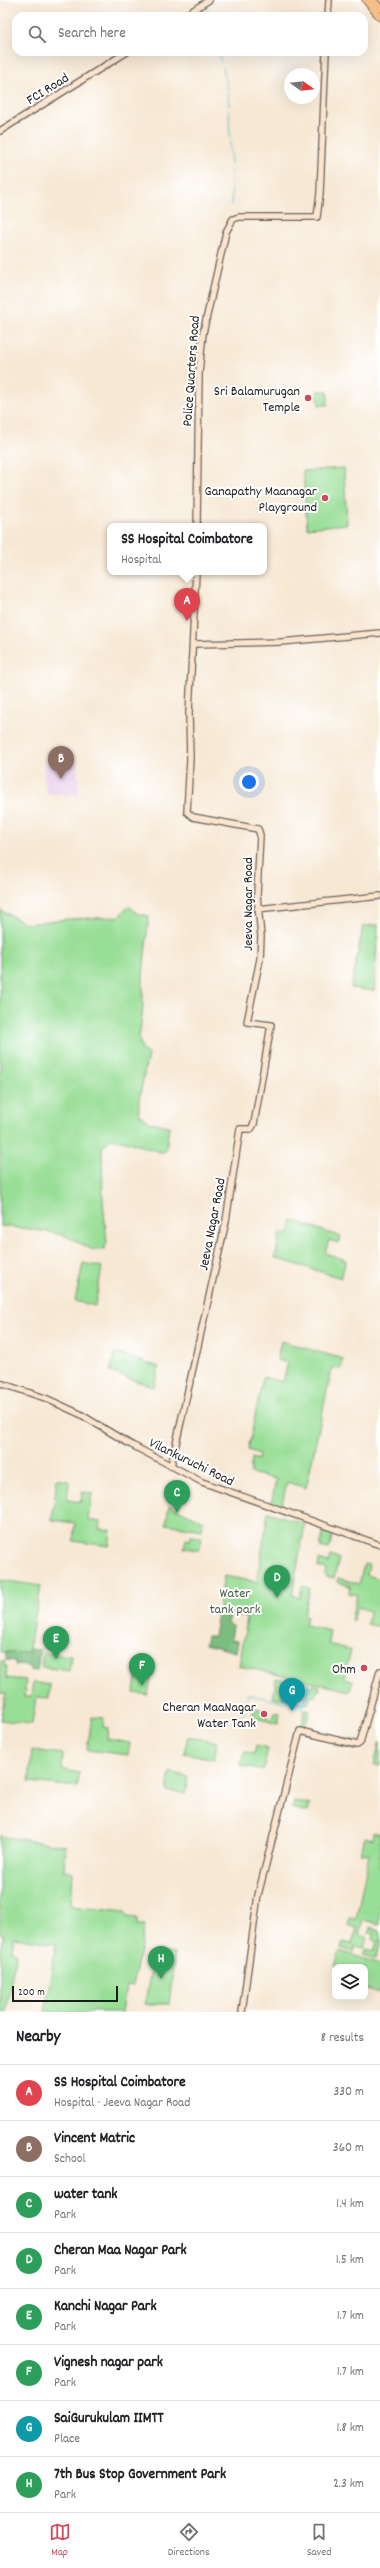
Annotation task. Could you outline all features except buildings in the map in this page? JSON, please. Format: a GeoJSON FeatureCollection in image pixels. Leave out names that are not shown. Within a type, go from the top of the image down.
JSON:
{"type":"FeatureCollection","features":[{"type":"Feature","properties":{"kind":"highway"},"geometry":{"type":"LineString","coordinates":[[366,0],[380,17]]}},
{"type":"Feature","properties":{"kind":"highway"},"geometry":{"type":"LineString","coordinates":[[373,0],[380,8]]}},
{"type":"Feature","properties":{"kind":"street"},"geometry":{"type":"LineString","coordinates":[[190,12],[209,0]]}},
{"type":"Feature","properties":{"kind":"street"},"geometry":{"type":"LineString","coordinates":[[328,12],[329,0]]}},
{"type":"Feature","properties":{"kind":"street","name":"FCI Road"},"geometry":{"type":"LineString","coordinates":[[0,131],[121,56]]}},
{"type":"Feature","properties":{"kind":"street","name":"Police Quarters Road"},"geometry":{"type":"LineString","coordinates":[[197,523],[199,374],[204,327],[226,232],[233,218],[239,217],[317,217],[320,193],[326,56]]}},
{"type":"Feature","properties":{"kind":"street","name":"Jeeva Nagar Road"},"geometry":{"type":"LineString","coordinates":[[171,1466],[226,1220],[240,1129],[251,1129],[254,1124],[271,1025],[248,1022],[260,959],[261,936],[257,909],[258,829],[193,817],[188,812],[190,759],[189,713],[194,644],[196,575]]}},
{"type":"Feature","properties":{"kind":"street"},"geometry":{"type":"LineString","coordinates":[[194,644],[281,642],[380,633]]}},
{"type":"Feature","properties":{"kind":"street"},"geometry":{"type":"LineString","coordinates":[[257,909],[380,896]]}},
{"type":"Feature","properties":{"kind":"street","name":"Vilankuruchi Road"},"geometry":{"type":"LineString","coordinates":[[0,1383],[45,1398],[80,1414],[171,1466],[236,1495],[380,1545]]}},
{"type":"Feature","properties":{"kind":"street"},"geometry":{"type":"LineString","coordinates":[[242,2012],[258,1895],[300,1731],[357,1745],[360,1743],[380,1671]]}},
{"type":"Feature","properties":{"kind":"shaded area"},"geometry":{"type":"Polygon","coordinates":[[[77,763],[79,795],[46,794],[43,764],[77,763]]]}},
{"type":"Feature","properties":{"kind":"green space"},"geometry":{"type":"Polygon","coordinates":[[[317,391],[328,391],[328,405],[319,405],[317,391]]]}},
{"type":"Feature","properties":{"kind":"green space","name":"Ganapathy Maanagar Playground"},"geometry":{"type":"Polygon","coordinates":[[[344,468],[347,524],[307,528],[303,471],[344,468]]]}},
{"type":"Feature","properties":{"kind":"green space"},"geometry":{"type":"Polygon","coordinates":[[[129,906],[138,914],[149,916],[143,974],[143,1007],[139,1039],[143,1051],[148,1054],[139,1100],[139,1114],[149,1122],[169,1126],[166,1151],[160,1152],[122,1140],[110,1139],[102,1148],[103,1201],[107,1243],[104,1249],[94,1250],[65,1236],[0,1226],[0,910],[27,924],[67,919],[118,917],[129,906]]]}},
{"type":"Feature","properties":{"kind":"green space"},"geometry":{"type":"Polygon","coordinates":[[[378,925],[374,991],[351,988],[363,926],[378,925]]]}},
{"type":"Feature","properties":{"kind":"green space"},"geometry":{"type":"Polygon","coordinates":[[[292,1220],[341,1237],[339,1243],[329,1240],[325,1253],[346,1260],[341,1278],[275,1258],[280,1233],[288,1235],[292,1220]]]}},
{"type":"Feature","properties":{"kind":"green space"},"geometry":{"type":"Polygon","coordinates":[[[83,1263],[102,1267],[95,1306],[75,1301],[83,1263]]]}},
{"type":"Feature","properties":{"kind":"green space"},"geometry":{"type":"Polygon","coordinates":[[[281,1341],[343,1359],[341,1369],[332,1368],[306,1488],[287,1482],[281,1508],[271,1505],[276,1479],[250,1473],[252,1458],[258,1460],[259,1454],[248,1450],[263,1377],[283,1382],[288,1363],[277,1360],[281,1341]]]}},
{"type":"Feature","properties":{"kind":"green space"},"geometry":{"type":"Polygon","coordinates":[[[115,1353],[159,1367],[154,1387],[110,1372],[115,1353]]]}},
{"type":"Feature","properties":{"kind":"green space"},"geometry":{"type":"Polygon","coordinates":[[[57,1479],[69,1481],[67,1500],[81,1502],[82,1492],[92,1493],[88,1520],[101,1522],[99,1529],[111,1530],[109,1546],[73,1541],[75,1523],[52,1520],[57,1479]]]}},
{"type":"Feature","properties":{"kind":"green space"},"geometry":{"type":"Polygon","coordinates":[[[169,1505],[203,1521],[202,1530],[166,1524],[169,1505]]]}},
{"type":"Feature","properties":{"kind":"green space","name":"Water tank park"},"geometry":{"type":"Polygon","coordinates":[[[268,1512],[305,1524],[292,1595],[300,1597],[302,1586],[310,1588],[304,1615],[307,1616],[305,1625],[330,1631],[328,1644],[351,1650],[344,1678],[353,1680],[350,1691],[239,1666],[247,1618],[218,1612],[224,1576],[257,1582],[268,1512]]]}},
{"type":"Feature","properties":{"kind":"green space"},"geometry":{"type":"Polygon","coordinates":[[[324,1530],[333,1533],[329,1549],[320,1547],[324,1530]]]}},
{"type":"Feature","properties":{"kind":"green space"},"geometry":{"type":"Polygon","coordinates":[[[191,1536],[201,1537],[199,1550],[184,1548],[186,1539],[190,1540],[191,1536]]]}},
{"type":"Feature","properties":{"kind":"green space"},"geometry":{"type":"Polygon","coordinates":[[[330,1556],[339,1559],[334,1578],[325,1576],[326,1569],[318,1567],[319,1560],[328,1563],[330,1556]]]}},
{"type":"Feature","properties":{"kind":"green space"},"geometry":{"type":"Polygon","coordinates":[[[364,1564],[369,1565],[367,1575],[380,1579],[380,1627],[367,1624],[370,1611],[357,1607],[353,1621],[351,1620],[357,1595],[349,1593],[350,1586],[337,1582],[338,1578],[359,1584],[364,1564]]]}},
{"type":"Feature","properties":{"kind":"green space"},"geometry":{"type":"Polygon","coordinates":[[[0,1580],[41,1586],[28,1653],[0,1652],[0,1580]]]}},
{"type":"Feature","properties":{"kind":"green space"},"geometry":{"type":"Polygon","coordinates":[[[218,1613],[230,1615],[228,1624],[233,1626],[231,1640],[238,1641],[236,1652],[205,1644],[207,1636],[214,1636],[218,1613]]]}},
{"type":"Feature","properties":{"kind":"green space"},"geometry":{"type":"Polygon","coordinates":[[[28,1649],[40,1650],[37,1671],[30,1670],[30,1666],[15,1665],[15,1661],[6,1660],[6,1652],[28,1653],[28,1649]]]}},
{"type":"Feature","properties":{"kind":"green space"},"geometry":{"type":"Polygon","coordinates":[[[43,1653],[71,1656],[69,1671],[41,1667],[43,1653]]]}},
{"type":"Feature","properties":{"kind":"green space"},"geometry":{"type":"Polygon","coordinates":[[[0,1661],[5,1661],[4,1666],[7,1666],[6,1678],[26,1680],[24,1697],[31,1697],[33,1682],[50,1685],[49,1698],[36,1697],[32,1724],[0,1720],[6,1693],[0,1693],[0,1661]]]}},
{"type":"Feature","properties":{"kind":"green space"},"geometry":{"type":"Polygon","coordinates":[[[136,1676],[151,1679],[148,1695],[134,1693],[136,1676]]]}},
{"type":"Feature","properties":{"kind":"green space"},"geometry":{"type":"Polygon","coordinates":[[[276,1678],[286,1681],[281,1700],[273,1698],[276,1678]]]}},
{"type":"Feature","properties":{"kind":"green space"},"geometry":{"type":"Polygon","coordinates":[[[314,1685],[320,1687],[319,1691],[317,1691],[315,1697],[311,1696],[309,1704],[307,1704],[310,1687],[314,1685]]]}},
{"type":"Feature","properties":{"kind":"green space"},"geometry":{"type":"Polygon","coordinates":[[[255,1708],[267,1711],[268,1718],[273,1719],[275,1712],[280,1713],[278,1724],[252,1717],[255,1708]]]}},
{"type":"Feature","properties":{"kind":"green space"},"geometry":{"type":"Polygon","coordinates":[[[305,1709],[310,1710],[304,1730],[301,1729],[305,1709]]]}},
{"type":"Feature","properties":{"kind":"green space"},"geometry":{"type":"Polygon","coordinates":[[[92,1717],[104,1718],[103,1727],[108,1728],[107,1739],[130,1743],[128,1755],[87,1750],[92,1717]]]}},
{"type":"Feature","properties":{"kind":"green space"},"geometry":{"type":"Polygon","coordinates":[[[188,1736],[217,1742],[214,1759],[184,1753],[188,1736]]]}},
{"type":"Feature","properties":{"kind":"green space"},"geometry":{"type":"Polygon","coordinates":[[[336,1736],[359,1742],[357,1750],[334,1745],[336,1736]]]}},
{"type":"Feature","properties":{"kind":"green space"},"geometry":{"type":"Polygon","coordinates":[[[380,1741],[380,1766],[374,1765],[380,1741]]]}},
{"type":"Feature","properties":{"kind":"green space"},"geometry":{"type":"Polygon","coordinates":[[[256,1745],[268,1748],[263,1770],[241,1765],[244,1752],[254,1754],[256,1745]]]}},
{"type":"Feature","properties":{"kind":"green space"},"geometry":{"type":"Polygon","coordinates":[[[32,1750],[63,1754],[62,1770],[80,1773],[77,1787],[29,1782],[32,1750]]]}},
{"type":"Feature","properties":{"kind":"green space"},"geometry":{"type":"Polygon","coordinates":[[[170,1772],[188,1777],[185,1793],[167,1791],[170,1772]]]}},
{"type":"Feature","properties":{"kind":"green space"},"geometry":{"type":"Polygon","coordinates":[[[294,1801],[310,1805],[308,1812],[292,1808],[294,1801]]]}},
{"type":"Feature","properties":{"kind":"green space"},"geometry":{"type":"Polygon","coordinates":[[[374,1832],[380,1834],[380,1924],[363,1920],[359,1935],[367,1937],[364,1948],[355,1946],[353,1952],[341,1948],[343,1942],[352,1944],[357,1928],[348,1925],[350,1918],[356,1919],[369,1854],[361,1853],[365,1837],[373,1839],[374,1832]]]}},
{"type":"Feature","properties":{"kind":"green space"},"geometry":{"type":"Polygon","coordinates":[[[0,1836],[66,1846],[64,1870],[73,1872],[71,1906],[125,1912],[127,1917],[137,1918],[137,1925],[145,1925],[133,1986],[126,1986],[122,2012],[45,2012],[56,1944],[14,1937],[12,1951],[16,1952],[6,2012],[0,2012],[0,1949],[4,1935],[0,1934],[0,1836]]]}},
{"type":"Feature","properties":{"kind":"green space"},"geometry":{"type":"Polygon","coordinates":[[[371,1927],[380,1930],[380,1946],[376,1959],[363,1955],[365,1949],[374,1951],[377,1942],[373,1940],[374,1934],[369,1933],[371,1927]]]}},
{"type":"Feature","properties":{"kind":"green space"},"geometry":{"type":"Polygon","coordinates":[[[154,1951],[175,1954],[169,2004],[145,2004],[154,1951]]]}},
{"type":"Feature","properties":{"kind":"green space"},"geometry":{"type":"Polygon","coordinates":[[[340,1951],[380,1964],[380,1993],[368,1989],[368,1964],[336,1964],[340,1951]]]}},
{"type":"Feature","properties":{"kind":"waterway"},"geometry":{"type":"LineString","coordinates":[[206,5],[207,12]]}},
{"type":"Feature","properties":{"kind":"waterway"},"geometry":{"type":"LineString","coordinates":[[220,56],[221,62]]}},
{"type":"Feature","properties":{"kind":"waterway"},"geometry":{"type":"LineString","coordinates":[[223,68],[228,89],[229,106]]}},
{"type":"Feature","properties":{"kind":"waterway"},"geometry":{"type":"LineString","coordinates":[[229,110],[230,138]]}},
{"type":"Feature","properties":{"kind":"waterway"},"geometry":{"type":"LineString","coordinates":[[230,142],[231,165]]}},
{"type":"Feature","properties":{"kind":"waterway"},"geometry":{"type":"LineString","coordinates":[[231,170],[232,205]]}},
{"type":"Feature","properties":{"kind":"waterway"},"geometry":{"type":"LineString","coordinates":[[289,1681],[284,1699],[304,1704],[308,1685]]}},
{"type":"Feature","properties":{"kind":"waterway"},"geometry":{"type":"LineString","coordinates":[[243,1714],[248,1694],[304,1708]]}},
{"type":"Feature","properties":{"kind":"place","name":"Sri Balamurugan Temple"},"geometry":{"type":"Point","coordinates":[308,398]}},
{"type":"Feature","properties":{"kind":"place","name":"Ganapathy Maanagar Playground"},"geometry":{"type":"Point","coordinates":[325,498]}},
{"type":"Feature","properties":{"kind":"place","name":"SS Hospital Coimbatore"},"geometry":{"type":"Point","coordinates":[187,621]}},
{"type":"Feature","properties":{"kind":"place","name":"Vincent Matric"},"geometry":{"type":"Point","coordinates":[61,779]}},
{"type":"Feature","properties":{"kind":"place","name":"water tank"},"geometry":{"type":"Point","coordinates":[177,1513]}},
{"type":"Feature","properties":{"kind":"place","name":"Cheran Maa Nagar Park"},"geometry":{"type":"Point","coordinates":[277,1598]}},
{"type":"Feature","properties":{"kind":"place","name":"Kanchi Nagar Park"},"geometry":{"type":"Point","coordinates":[56,1659]}},
{"type":"Feature","properties":{"kind":"place","name":"Ohm"},"geometry":{"type":"Point","coordinates":[364,1668]}},
{"type":"Feature","properties":{"kind":"place","name":"Vignesh nagar park"},"geometry":{"type":"Point","coordinates":[142,1686]}},
{"type":"Feature","properties":{"kind":"place","name":"SaiGurukulam IIMTT"},"geometry":{"type":"Point","coordinates":[292,1711]}},
{"type":"Feature","properties":{"kind":"place","name":"Cheran MaaNagar Water Tank"},"geometry":{"type":"Point","coordinates":[264,1714]}},
{"type":"Feature","properties":{"kind":"place","name":"7th Bus Stop Government Park"},"geometry":{"type":"Point","coordinates":[161,1979]}}]}
